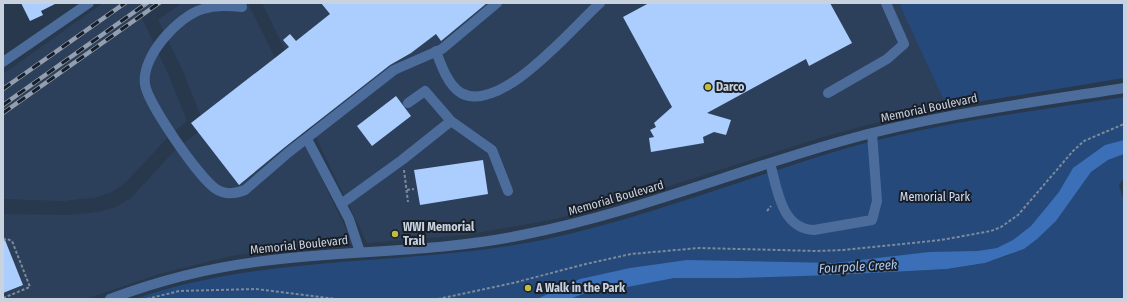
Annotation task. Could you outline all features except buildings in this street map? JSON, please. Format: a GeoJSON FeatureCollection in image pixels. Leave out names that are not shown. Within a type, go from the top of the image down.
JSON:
{"type":"FeatureCollection","features":[{"type":"Feature","properties":{"kind":"street"},"geometry":{"type":"LineString","coordinates":[[3,62],[89,3]]}},
{"type":"Feature","properties":{"kind":"street"},"geometry":{"type":"LineString","coordinates":[[242,7],[224,6],[202,9],[189,15],[163,40],[147,63],[145,74],[145,85],[156,110],[208,181],[222,192],[238,193],[245,190],[288,152],[394,70],[436,52],[497,3]]}},
{"type":"Feature","properties":{"kind":"street"},"geometry":{"type":"LineString","coordinates":[[436,52],[445,72],[460,92],[469,96],[489,94],[501,89],[549,55],[600,3]]}},
{"type":"Feature","properties":{"kind":"street"},"geometry":{"type":"LineString","coordinates":[[828,93],[887,59],[904,44],[886,3]]}},
{"type":"Feature","properties":{"kind":"street","name":"Memorial Boulevard"},"geometry":{"type":"LineString","coordinates":[[110,299],[176,278],[237,265],[272,260],[476,242],[553,229],[635,207],[770,163],[872,133],[956,115],[1124,88]]}},
{"type":"Feature","properties":{"kind":"street"},"geometry":{"type":"LineString","coordinates":[[408,103],[425,91],[452,121],[492,150],[508,191]]}},
{"type":"Feature","properties":{"kind":"street"},"geometry":{"type":"LineString","coordinates":[[341,204],[402,160],[452,121]]}},
{"type":"Feature","properties":{"kind":"street"},"geometry":{"type":"LineString","coordinates":[[770,163],[784,209],[790,221],[796,225],[814,230],[872,220],[877,201],[872,133]]}},
{"type":"Feature","properties":{"kind":"street"},"geometry":{"type":"LineString","coordinates":[[307,138],[355,232],[360,252]]}},
{"type":"Feature","properties":{"kind":"path"},"geometry":{"type":"LineString","coordinates":[[438,299],[519,282],[586,264],[631,254],[699,248],[817,251],[843,250],[889,247],[979,234],[1001,227],[1018,215],[1072,151],[1084,141],[1124,124]]}},
{"type":"Feature","properties":{"kind":"path"},"geometry":{"type":"LineString","coordinates":[[403,165],[408,202]]}},
{"type":"Feature","properties":{"kind":"path"},"geometry":{"type":"LineString","coordinates":[[407,190],[414,189]]}},
{"type":"Feature","properties":{"kind":"path"},"geometry":{"type":"LineString","coordinates":[[3,240],[8,238],[12,241],[30,287],[3,298]]}},
{"type":"Feature","properties":{"kind":"path"},"geometry":{"type":"LineString","coordinates":[[147,299],[179,291],[256,289],[336,299]]}},
{"type":"Feature","properties":{"kind":"shaded area"},"geometry":{"type":"Polygon","coordinates":[[[103,3],[163,3],[142,18],[169,76],[187,121],[168,137],[127,181],[112,192],[98,197],[63,201],[3,199],[3,74],[103,3]]]}},
{"type":"Feature","properties":{"kind":"shaded area"},"geometry":{"type":"Polygon","coordinates":[[[182,3],[248,3],[281,70],[272,74],[353,244],[276,250],[231,256],[159,274],[86,299],[3,299],[3,214],[70,215],[98,212],[116,207],[131,198],[176,149],[205,127],[183,71],[158,20],[182,3]]]}},
{"type":"Feature","properties":{"kind":"shaded area"},"geometry":{"type":"Polygon","coordinates":[[[262,3],[900,3],[947,107],[891,119],[826,136],[626,200],[556,219],[465,235],[367,243],[288,80],[297,75],[262,3]]]}},
{"type":"Feature","properties":{"kind":"green space"},"geometry":{"type":"Polygon","coordinates":[[[899,3],[1124,3],[1124,78],[947,107],[899,3]]]}},
{"type":"Feature","properties":{"kind":"green space","name":"Memorial Park"},"geometry":{"type":"Polygon","coordinates":[[[1124,97],[1124,147],[1111,150],[1012,245],[981,257],[782,276],[835,275],[947,269],[985,263],[1006,256],[1024,249],[1056,221],[1091,172],[1108,160],[1124,154],[1124,178],[1119,185],[1124,201],[1124,299],[135,299],[185,284],[235,274],[337,262],[440,254],[542,240],[621,220],[854,146],[921,130],[954,124],[1124,97]]]}},
{"type":"Feature","properties":{"kind":"water","name":"Fourpole Creek"},"geometry":{"type":"Polygon","coordinates":[[[1124,140],[1124,154],[1108,160],[1091,172],[1056,221],[1037,239],[1024,249],[985,263],[947,269],[835,275],[674,278],[617,289],[590,291],[570,299],[537,299],[580,279],[630,268],[687,260],[835,263],[929,252],[978,251],[997,248],[1013,240],[1031,226],[1059,192],[1073,168],[1105,145],[1124,140]]]}},
{"type":"Feature","properties":{"kind":"railway"},"geometry":{"type":"LineString","coordinates":[[3,89],[125,3]]}},
{"type":"Feature","properties":{"kind":"railway"},"geometry":{"type":"LineString","coordinates":[[3,105],[147,3]]}},
{"type":"Feature","properties":{"kind":"railway"},"geometry":{"type":"LineString","coordinates":[[3,113],[159,3]]}},
{"type":"Feature","properties":{"kind":"place","name":"Darco"},"geometry":{"type":"Point","coordinates":[708,87]}},
{"type":"Feature","properties":{"kind":"place","name":"WWI Memorial Trail"},"geometry":{"type":"Point","coordinates":[395,234]}},
{"type":"Feature","properties":{"kind":"place","name":"A Walk in the Park"},"geometry":{"type":"Point","coordinates":[528,288]}}]}
